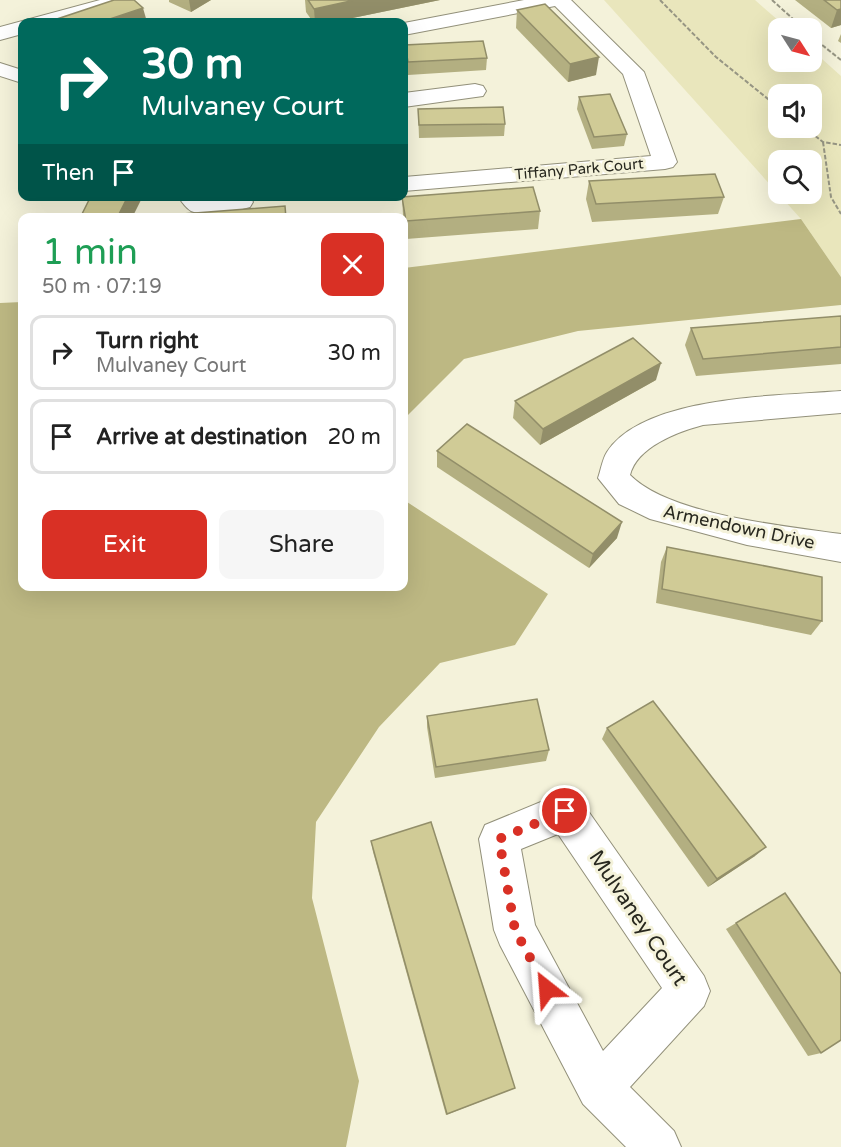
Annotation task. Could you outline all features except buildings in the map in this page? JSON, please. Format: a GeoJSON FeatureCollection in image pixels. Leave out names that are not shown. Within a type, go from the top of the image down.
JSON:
{"type":"FeatureCollection","features":[{"type":"Feature","properties":{"kind":"street"},"geometry":{"type":"LineString","coordinates":[[51,18],[124,0]]}},
{"type":"Feature","properties":{"kind":"street"},"geometry":{"type":"LineString","coordinates":[[408,28],[555,0]]}},
{"type":"Feature","properties":{"kind":"street","name":"Tiffany Park Court"},"geometry":{"type":"LineString","coordinates":[[408,184],[665,162],[633,72],[560,0]]}},
{"type":"Feature","properties":{"kind":"street"},"geometry":{"type":"LineString","coordinates":[[0,34],[18,28]]}},
{"type":"Feature","properties":{"kind":"street"},"geometry":{"type":"LineString","coordinates":[[0,69],[18,75]]}},
{"type":"Feature","properties":{"kind":"street"},"geometry":{"type":"LineString","coordinates":[[408,99],[475,91]]}},
{"type":"Feature","properties":{"kind":"street"},"geometry":{"type":"LineString","coordinates":[[195,201],[199,205],[241,202]]}},
{"type":"Feature","properties":{"kind":"street","name":"Armendown Drive"},"geometry":{"type":"LineString","coordinates":[[841,402],[703,414],[683,419],[626,452],[616,462],[614,476],[621,487],[635,499],[677,517],[841,548]]}},
{"type":"Feature","properties":{"kind":"street","name":"Mulvaney Court"},"geometry":{"type":"LineString","coordinates":[[598,1088],[689,991],[565,811],[499,839],[515,930],[598,1088],[658,1147]]}},
{"type":"Feature","properties":{"kind":"path"},"geometry":{"type":"LineString","coordinates":[[660,0],[684,28],[740,79],[768,100]]}},
{"type":"Feature","properties":{"kind":"path"},"geometry":{"type":"LineString","coordinates":[[772,0],[792,18]]}},
{"type":"Feature","properties":{"kind":"path"},"geometry":{"type":"LineString","coordinates":[[822,45],[841,60]]}},
{"type":"Feature","properties":{"kind":"path"},"geometry":{"type":"LineString","coordinates":[[818,138],[823,142],[841,145]]}},
{"type":"Feature","properties":{"kind":"path"},"geometry":{"type":"LineString","coordinates":[[823,142],[831,197],[841,214]]}},
{"type":"Feature","properties":{"kind":"shaded area"},"geometry":{"type":"Polygon","coordinates":[[[604,0],[755,0],[776,18],[768,18],[768,72],[822,72],[822,59],[841,76],[841,277],[801,219],[788,204],[822,204],[822,150],[768,150],[768,182],[604,0]]]}},
{"type":"Feature","properties":{"kind":"shaded area"},"geometry":{"type":"Polygon","coordinates":[[[801,219],[841,277],[841,305],[578,331],[464,359],[408,415],[408,268],[801,219]]]}},
{"type":"Feature","properties":{"kind":"shaded area"},"geometry":{"type":"Polygon","coordinates":[[[18,302],[18,591],[408,591],[408,503],[548,594],[515,645],[440,663],[379,727],[316,822],[312,898],[359,1081],[346,1147],[0,1147],[0,303],[18,302]]]}},
{"type":"Feature","properties":{"kind":"route"},"geometry":{"type":"LineString","coordinates":[[547,989],[515,930],[499,839],[565,811]]}}]}
